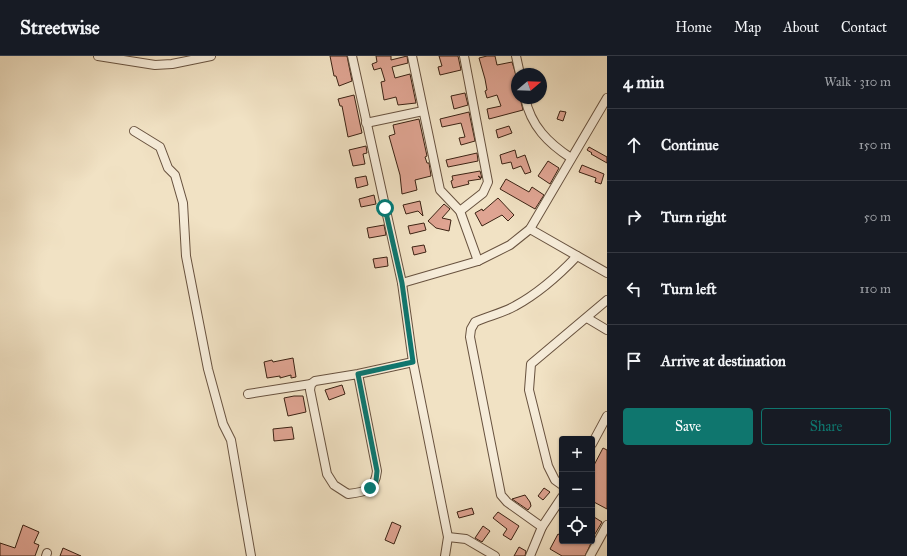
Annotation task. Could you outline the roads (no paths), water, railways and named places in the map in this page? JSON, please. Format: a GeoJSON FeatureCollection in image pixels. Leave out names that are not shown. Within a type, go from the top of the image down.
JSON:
{"type":"FeatureCollection","features":[{"type":"Feature","properties":{"kind":"street"},"geometry":{"type":"LineString","coordinates":[[98,56],[124,58],[155,65],[172,64],[190,58],[211,56]]}},
{"type":"Feature","properties":{"kind":"street"},"geometry":{"type":"LineString","coordinates":[[352,56],[402,283],[413,362],[448,537],[445,556]]}},
{"type":"Feature","properties":{"kind":"street"},"geometry":{"type":"LineString","coordinates":[[412,56],[440,190],[460,211],[478,261]]}},
{"type":"Feature","properties":{"kind":"street"},"geometry":{"type":"LineString","coordinates":[[460,211],[483,193],[488,182],[464,56]]}},
{"type":"Feature","properties":{"kind":"street"},"geometry":{"type":"LineString","coordinates":[[516,56],[519,68]]}},
{"type":"Feature","properties":{"kind":"street"},"geometry":{"type":"LineString","coordinates":[[402,283],[478,261],[510,246],[530,229],[607,98]]}},
{"type":"Feature","properties":{"kind":"street"},"geometry":{"type":"LineString","coordinates":[[526,104],[537,128],[551,145],[571,158]]}},
{"type":"Feature","properties":{"kind":"street"},"geometry":{"type":"LineString","coordinates":[[366,123],[423,111]]}},
{"type":"Feature","properties":{"kind":"street"},"geometry":{"type":"LineString","coordinates":[[134,131],[160,147],[168,168],[175,175],[183,203],[186,256],[208,369],[223,424],[231,440],[251,556]]}},
{"type":"Feature","properties":{"kind":"street"},"geometry":{"type":"LineString","coordinates":[[530,229],[607,273]]}},
{"type":"Feature","properties":{"kind":"street"},"geometry":{"type":"LineString","coordinates":[[542,527],[507,502],[502,495],[470,337],[471,329],[475,322],[514,307],[545,286],[561,273],[577,256]]}},
{"type":"Feature","properties":{"kind":"street"},"geometry":{"type":"LineString","coordinates":[[559,483],[555,480],[548,466],[529,390],[531,364],[607,300]]}},
{"type":"Feature","properties":{"kind":"street"},"geometry":{"type":"LineString","coordinates":[[587,318],[607,330]]}},
{"type":"Feature","properties":{"kind":"street"},"geometry":{"type":"LineString","coordinates":[[248,394],[311,384],[315,381],[358,374],[413,362]]}},
{"type":"Feature","properties":{"kind":"street"},"geometry":{"type":"LineString","coordinates":[[311,384],[310,390],[328,474],[334,485],[348,494],[363,493],[376,481],[377,471],[358,374]]}},
{"type":"Feature","properties":{"kind":"street"},"geometry":{"type":"LineString","coordinates":[[595,438],[607,416]]}},
{"type":"Feature","properties":{"kind":"street"},"geometry":{"type":"LineString","coordinates":[[530,556],[542,527],[559,502]]}},
{"type":"Feature","properties":{"kind":"street"},"geometry":{"type":"LineString","coordinates":[[590,556],[607,525]]}},
{"type":"Feature","properties":{"kind":"street"},"geometry":{"type":"LineString","coordinates":[[448,537],[466,539],[495,556]]}}]}
